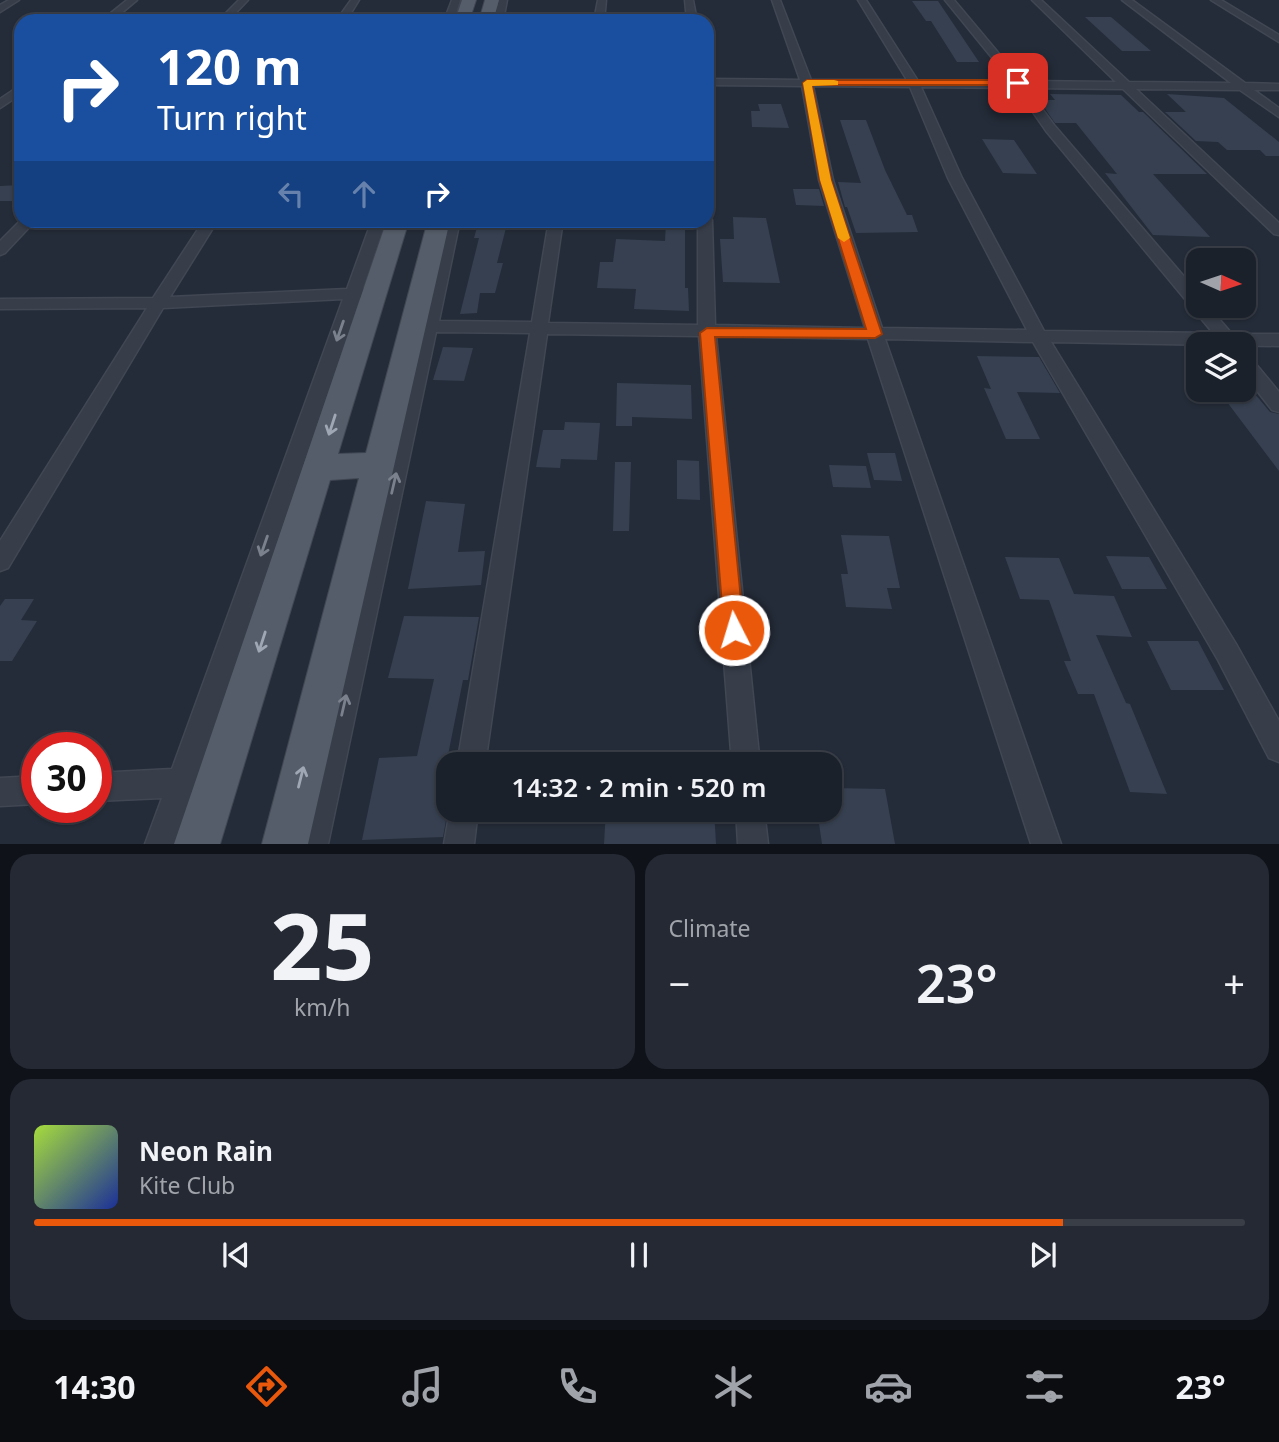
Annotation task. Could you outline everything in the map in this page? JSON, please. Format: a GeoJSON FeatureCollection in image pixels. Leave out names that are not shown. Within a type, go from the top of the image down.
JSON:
{"type":"FeatureCollection","features":[{"type":"Feature","properties":{"kind":"main road"},"geometry":{"type":"LineString","coordinates":[[197,844],[318,468],[364,293],[394,228]]}},
{"type":"Feature","properties":{"kind":"main road"},"geometry":{"type":"LineString","coordinates":[[285,844],[380,464],[422,326],[438,228]]}},
{"type":"Feature","properties":{"kind":"main road"},"geometry":{"type":"LineString","coordinates":[[318,468],[380,464]]}},
{"type":"Feature","properties":{"kind":"street"},"geometry":{"type":"LineString","coordinates":[[0,9],[15,0]]}},
{"type":"Feature","properties":{"kind":"street"},"geometry":{"type":"LineString","coordinates":[[115,14],[133,0]]}},
{"type":"Feature","properties":{"kind":"street"},"geometry":{"type":"LineString","coordinates":[[230,14],[244,0]]}},
{"type":"Feature","properties":{"kind":"street"},"geometry":{"type":"LineString","coordinates":[[776,0],[807,83],[826,180],[875,334],[1046,844]]}},
{"type":"Feature","properties":{"kind":"street"},"geometry":{"type":"LineString","coordinates":[[862,0],[914,83],[955,178],[1038,335],[1220,640],[1279,748]]}},
{"type":"Feature","properties":{"kind":"street"},"geometry":{"type":"LineString","coordinates":[[949,0],[1018,83],[1058,137],[1186,290]]}},
{"type":"Feature","properties":{"kind":"street"},"geometry":{"type":"LineString","coordinates":[[1036,0],[1279,231]]}},
{"type":"Feature","properties":{"kind":"street"},"geometry":{"type":"LineString","coordinates":[[1126,0],[1279,114]]}},
{"type":"Feature","properties":{"kind":"street"},"geometry":{"type":"LineString","coordinates":[[1215,0],[1279,39]]}},
{"type":"Feature","properties":{"kind":"street"},"geometry":{"type":"LineString","coordinates":[[714,82],[1279,87]]}},
{"type":"Feature","properties":{"kind":"street"},"geometry":{"type":"LineString","coordinates":[[0,250],[21,228]]}},
{"type":"Feature","properties":{"kind":"street"},"geometry":{"type":"LineString","coordinates":[[0,561],[206,228]]}},
{"type":"Feature","properties":{"kind":"street"},"geometry":{"type":"LineString","coordinates":[[160,844],[364,293],[377,228]]}},
{"type":"Feature","properties":{"kind":"street"},"geometry":{"type":"LineString","coordinates":[[313,844],[422,326],[451,228]]}},
{"type":"Feature","properties":{"kind":"street"},"geometry":{"type":"LineString","coordinates":[[473,752],[555,228]]}},
{"type":"Feature","properties":{"kind":"street"},"geometry":{"type":"LineString","coordinates":[[705,228],[707,333],[745,752]]}},
{"type":"Feature","properties":{"kind":"street"},"geometry":{"type":"LineString","coordinates":[[0,304],[158,303],[364,293]]}},
{"type":"Feature","properties":{"kind":"street"},"geometry":{"type":"LineString","coordinates":[[1209,318],[1221,332]]}},
{"type":"Feature","properties":{"kind":"street"},"geometry":{"type":"LineString","coordinates":[[422,326],[707,333],[1038,335],[1186,340]]}},
{"type":"Feature","properties":{"kind":"street"},"geometry":{"type":"LineString","coordinates":[[1256,341],[1279,340]]}},
{"type":"Feature","properties":{"kind":"street"},"geometry":{"type":"LineString","coordinates":[[1256,376],[1279,405]]}},
{"type":"Feature","properties":{"kind":"street"},"geometry":{"type":"LineString","coordinates":[[112,786],[218,780]]}},
{"type":"Feature","properties":{"kind":"street"},"geometry":{"type":"LineString","coordinates":[[0,792],[21,791]]}},
{"type":"Feature","properties":{"kind":"street"},"geometry":{"type":"LineString","coordinates":[[459,844],[462,822]]}},
{"type":"Feature","properties":{"kind":"street"},"geometry":{"type":"LineString","coordinates":[[751,822],[752,844]]}},
{"type":"Feature","properties":{"kind":"building"},"geometry":{"type":"Polygon","coordinates":[[[912,1],[938,1],[979,62],[957,62],[931,21],[926,21],[912,1]]]}},
{"type":"Feature","properties":{"kind":"building"},"geometry":{"type":"Polygon","coordinates":[[[1085,17],[1111,17],[1151,51],[1122,51],[1085,17]]]}},
{"type":"Feature","properties":{"kind":"building"},"geometry":{"type":"Polygon","coordinates":[[[1050,94],[1121,95],[1139,112],[1143,112],[1207,174],[1153,174],[1210,237],[1153,235],[1105,173],[1117,174],[1076,123],[1055,123],[1039,100],[1055,100],[1050,94]]]}},
{"type":"Feature","properties":{"kind":"building"},"geometry":{"type":"Polygon","coordinates":[[[1167,94],[1224,98],[1279,142],[1279,156],[1266,156],[1260,150],[1227,150],[1218,142],[1196,141],[1165,112],[1186,112],[1167,94]]]}},
{"type":"Feature","properties":{"kind":"building"},"geometry":{"type":"Polygon","coordinates":[[[758,104],[781,104],[789,128],[752,127],[751,111],[760,111],[758,104]]]}},
{"type":"Feature","properties":{"kind":"building"},"geometry":{"type":"Polygon","coordinates":[[[840,120],[866,120],[885,170],[907,215],[912,215],[918,232],[856,233],[838,182],[861,183],[840,120]]]}},
{"type":"Feature","properties":{"kind":"building"},"geometry":{"type":"Polygon","coordinates":[[[982,139],[1014,140],[1037,174],[1003,173],[982,139]]]}},
{"type":"Feature","properties":{"kind":"building"},"geometry":{"type":"Polygon","coordinates":[[[14,185],[14,201],[0,201],[0,186],[14,185]]]}},
{"type":"Feature","properties":{"kind":"building"},"geometry":{"type":"Polygon","coordinates":[[[793,189],[819,189],[824,206],[796,205],[793,189]]]}},
{"type":"Feature","properties":{"kind":"building"},"geometry":{"type":"Polygon","coordinates":[[[733,217],[766,218],[780,283],[723,282],[720,239],[734,239],[733,217]]]}},
{"type":"Feature","properties":{"kind":"building"},"geometry":{"type":"Polygon","coordinates":[[[477,228],[506,228],[497,263],[503,263],[495,293],[480,293],[477,313],[460,314],[479,238],[474,238],[477,228]]]}},
{"type":"Feature","properties":{"kind":"building"},"geometry":{"type":"Polygon","coordinates":[[[666,228],[685,228],[685,288],[688,288],[689,311],[634,309],[636,289],[597,288],[600,262],[613,262],[616,239],[665,241],[666,228]]]}},
{"type":"Feature","properties":{"kind":"building"},"geometry":{"type":"Polygon","coordinates":[[[443,347],[473,348],[464,381],[433,380],[443,347]]]}},
{"type":"Feature","properties":{"kind":"building"},"geometry":{"type":"Polygon","coordinates":[[[977,356],[1039,357],[1060,393],[1017,392],[1040,439],[1006,439],[984,388],[991,389],[977,356]]]}},
{"type":"Feature","properties":{"kind":"building"},"geometry":{"type":"Polygon","coordinates":[[[617,383],[691,385],[692,419],[632,417],[632,426],[616,426],[617,383]]]}},
{"type":"Feature","properties":{"kind":"building"},"geometry":{"type":"Polygon","coordinates":[[[1256,395],[1270,412],[1279,414],[1279,471],[1227,402],[1256,402],[1256,395]]]}},
{"type":"Feature","properties":{"kind":"building"},"geometry":{"type":"Polygon","coordinates":[[[565,422],[600,423],[597,460],[561,459],[560,468],[536,467],[543,430],[564,430],[565,422]]]}},
{"type":"Feature","properties":{"kind":"building"},"geometry":{"type":"Polygon","coordinates":[[[867,453],[895,453],[902,481],[874,480],[867,453]]]}},
{"type":"Feature","properties":{"kind":"building"},"geometry":{"type":"Polygon","coordinates":[[[677,460],[699,461],[700,500],[677,499],[677,460]]]}},
{"type":"Feature","properties":{"kind":"building"},"geometry":{"type":"Polygon","coordinates":[[[615,462],[631,462],[629,531],[613,531],[615,462]]]}},
{"type":"Feature","properties":{"kind":"building"},"geometry":{"type":"Polygon","coordinates":[[[829,465],[866,466],[871,488],[833,487],[829,465]]]}},
{"type":"Feature","properties":{"kind":"building"},"geometry":{"type":"Polygon","coordinates":[[[426,501],[465,504],[458,552],[485,551],[481,585],[408,589],[426,501]]]}},
{"type":"Feature","properties":{"kind":"building"},"geometry":{"type":"Polygon","coordinates":[[[841,535],[889,536],[900,588],[887,588],[892,609],[846,607],[841,574],[848,574],[841,535]]]}},
{"type":"Feature","properties":{"kind":"building"},"geometry":{"type":"Polygon","coordinates":[[[1106,556],[1149,557],[1167,589],[1122,589],[1106,556]]]}},
{"type":"Feature","properties":{"kind":"building"},"geometry":{"type":"Polygon","coordinates":[[[1005,557],[1059,558],[1074,594],[1114,596],[1132,637],[1096,635],[1126,703],[1130,704],[1167,794],[1130,792],[1094,694],[1078,694],[1064,661],[1071,661],[1049,600],[1020,599],[1005,557]]]}},
{"type":"Feature","properties":{"kind":"building"},"geometry":{"type":"Polygon","coordinates":[[[5,599],[34,599],[21,620],[37,621],[12,661],[0,661],[0,606],[5,599]]]}},
{"type":"Feature","properties":{"kind":"building"},"geometry":{"type":"Polygon","coordinates":[[[404,616],[479,617],[468,680],[463,680],[449,752],[436,752],[436,822],[446,822],[443,837],[362,840],[379,758],[417,756],[434,679],[388,678],[404,616]]]}},
{"type":"Feature","properties":{"kind":"building"},"geometry":{"type":"Polygon","coordinates":[[[1147,641],[1198,641],[1224,690],[1171,690],[1147,641]]]}},
{"type":"Feature","properties":{"kind":"building"},"geometry":{"type":"Polygon","coordinates":[[[842,788],[885,789],[895,844],[822,844],[819,822],[842,822],[842,788]]]}},
{"type":"Feature","properties":{"kind":"building"},"geometry":{"type":"Polygon","coordinates":[[[605,822],[715,822],[716,844],[604,844],[605,822]]]}},
{"type":"Feature","properties":{"kind":"slow traffic"},"geometry":{"type":"LineString","coordinates":[[834,83],[807,83],[826,180],[844,238]]}},
{"type":"Feature","properties":{"kind":"route"},"geometry":{"type":"LineString","coordinates":[[734,630],[707,333],[875,334],[826,180],[807,83],[1018,83]]}}]}
